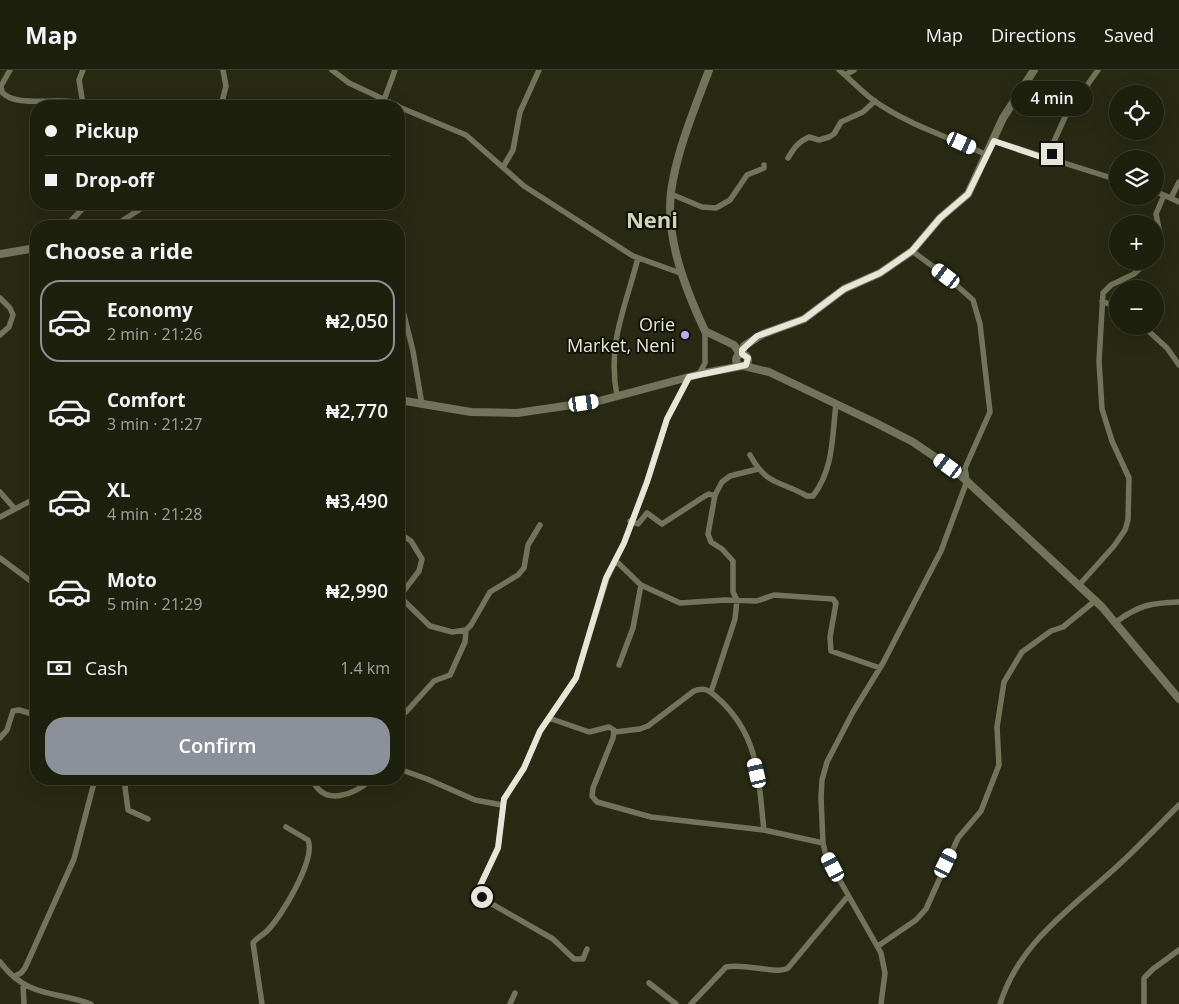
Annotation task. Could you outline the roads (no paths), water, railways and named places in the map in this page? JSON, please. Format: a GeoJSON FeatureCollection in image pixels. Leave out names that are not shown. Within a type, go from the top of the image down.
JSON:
{"type":"FeatureCollection","features":[{"type":"Feature","properties":{"kind":"main road"},"geometry":{"type":"LineString","coordinates":[[709,70],[680,153],[671,194],[673,234],[683,274],[705,331],[734,345],[742,356],[769,372],[913,442],[967,481],[1096,600],[1179,699]]}},
{"type":"Feature","properties":{"kind":"main road"},"geometry":{"type":"LineString","coordinates":[[743,366],[737,362],[742,356],[744,346],[757,336],[804,319],[844,289],[880,273],[912,251],[940,218],[968,194],[1003,118],[1034,70]]}},
{"type":"Feature","properties":{"kind":"main road"},"geometry":{"type":"LineString","coordinates":[[0,254],[30,249]]}},
{"type":"Feature","properties":{"kind":"main road"},"geometry":{"type":"LineString","coordinates":[[726,368],[742,356]]}},
{"type":"Feature","properties":{"kind":"main road"},"geometry":{"type":"LineString","coordinates":[[405,401],[495,414],[539,410],[617,396],[726,368],[743,366],[769,372]]}},
{"type":"Feature","properties":{"kind":"street"},"geometry":{"type":"LineString","coordinates":[[10,70],[1,86],[2,92],[6,96],[30,100]]}},
{"type":"Feature","properties":{"kind":"street"},"geometry":{"type":"LineString","coordinates":[[83,70],[79,80],[84,100]]}},
{"type":"Feature","properties":{"kind":"street"},"geometry":{"type":"LineString","coordinates":[[222,70],[226,86],[222,100]]}},
{"type":"Feature","properties":{"kind":"street"},"geometry":{"type":"LineString","coordinates":[[332,70],[341,78],[384,100],[395,70]]}},
{"type":"Feature","properties":{"kind":"street"},"geometry":{"type":"LineString","coordinates":[[503,167],[513,150],[520,112],[539,70]]}},
{"type":"Feature","properties":{"kind":"street"},"geometry":{"type":"LineString","coordinates":[[839,70],[875,101],[920,127],[987,155]]}},
{"type":"Feature","properties":{"kind":"street"},"geometry":{"type":"LineString","coordinates":[[845,75],[854,70]]}},
{"type":"Feature","properties":{"kind":"street"},"geometry":{"type":"LineString","coordinates":[[1041,157],[1051,148],[1066,115],[1098,70]]}},
{"type":"Feature","properties":{"kind":"street"},"geometry":{"type":"LineString","coordinates":[[788,158],[795,146],[804,139],[809,136],[819,140],[829,137],[834,134],[841,122],[863,112],[875,101]]}},
{"type":"Feature","properties":{"kind":"street"},"geometry":{"type":"LineString","coordinates":[[405,109],[466,135],[524,186],[638,258],[683,274]]}},
{"type":"Feature","properties":{"kind":"street"},"geometry":{"type":"LineString","coordinates":[[994,141],[1109,177]]}},
{"type":"Feature","properties":{"kind":"street"},"geometry":{"type":"LineString","coordinates":[[1051,148],[1055,161]]}},
{"type":"Feature","properties":{"kind":"street"},"geometry":{"type":"LineString","coordinates":[[671,194],[702,207],[716,208],[730,200],[747,175],[764,168],[764,165]]}},
{"type":"Feature","properties":{"kind":"street"},"geometry":{"type":"LineString","coordinates":[[1156,215],[1179,182]]}},
{"type":"Feature","properties":{"kind":"street"},"geometry":{"type":"LineString","coordinates":[[1164,194],[1179,202]]}},
{"type":"Feature","properties":{"kind":"street"},"geometry":{"type":"LineString","coordinates":[[72,220],[81,210]]}},
{"type":"Feature","properties":{"kind":"street"},"geometry":{"type":"LineString","coordinates":[[123,220],[139,210]]}},
{"type":"Feature","properties":{"kind":"street"},"geometry":{"type":"LineString","coordinates":[[881,1004],[885,972],[878,946],[826,856],[823,844],[822,780],[827,762],[853,712],[880,668],[941,552],[967,481],[965,468],[990,412],[977,309],[968,295],[912,251]]}},
{"type":"Feature","properties":{"kind":"street"},"geometry":{"type":"LineString","coordinates":[[617,396],[613,370],[613,348],[638,258]]}},
{"type":"Feature","properties":{"kind":"street"},"geometry":{"type":"LineString","coordinates":[[1080,584],[1114,546],[1128,520],[1129,478],[1112,441],[1102,409],[1099,361],[1102,301],[1106,288],[1138,270]]}},
{"type":"Feature","properties":{"kind":"street"},"geometry":{"type":"LineString","coordinates":[[0,298],[10,308],[13,315],[12,322],[0,335]]}},
{"type":"Feature","properties":{"kind":"street"},"geometry":{"type":"LineString","coordinates":[[1102,301],[1109,304]]}},
{"type":"Feature","properties":{"kind":"street"},"geometry":{"type":"LineString","coordinates":[[405,319],[415,360],[422,405]]}},
{"type":"Feature","properties":{"kind":"street"},"geometry":{"type":"LineString","coordinates":[[699,374],[705,363],[705,331]]}},
{"type":"Feature","properties":{"kind":"street"},"geometry":{"type":"LineString","coordinates":[[1153,335],[1167,348],[1179,365]]}},
{"type":"Feature","properties":{"kind":"street"},"geometry":{"type":"LineString","coordinates":[[587,949],[583,959],[574,959],[554,939],[482,897],[480,886],[498,848],[502,806],[549,718],[576,678],[606,578],[616,561],[630,521],[647,482],[667,419],[689,377]]}},
{"type":"Feature","properties":{"kind":"street"},"geometry":{"type":"LineString","coordinates":[[750,455],[758,469],[771,481],[807,496],[813,496],[824,479],[832,456],[836,404]]}},
{"type":"Feature","properties":{"kind":"street"},"geometry":{"type":"LineString","coordinates":[[711,692],[732,633],[737,600],[734,592],[733,561],[727,553],[712,542],[708,534],[715,496],[722,482],[730,476],[758,469]]}},
{"type":"Feature","properties":{"kind":"street"},"geometry":{"type":"LineString","coordinates":[[0,492],[15,509]]}},
{"type":"Feature","properties":{"kind":"street"},"geometry":{"type":"LineString","coordinates":[[630,521],[638,524],[648,513],[662,524],[705,496],[709,494],[715,496]]}},
{"type":"Feature","properties":{"kind":"street"},"geometry":{"type":"LineString","coordinates":[[0,517],[30,501]]}},
{"type":"Feature","properties":{"kind":"street"},"geometry":{"type":"LineString","coordinates":[[405,602],[430,626],[452,632],[466,630],[472,625],[490,592],[518,575],[524,568],[528,545],[540,525]]}},
{"type":"Feature","properties":{"kind":"street"},"geometry":{"type":"LineString","coordinates":[[405,537],[411,541],[422,559],[419,571],[405,588]]}},
{"type":"Feature","properties":{"kind":"street"},"geometry":{"type":"LineString","coordinates":[[0,558],[30,580]]}},
{"type":"Feature","properties":{"kind":"street"},"geometry":{"type":"LineString","coordinates":[[616,561],[641,585],[680,603],[737,600],[757,601],[774,595],[833,599],[836,603],[830,637],[832,651],[880,668]]}},
{"type":"Feature","properties":{"kind":"street"},"geometry":{"type":"LineString","coordinates":[[619,665],[633,628],[641,585]]}},
{"type":"Feature","properties":{"kind":"street"},"geometry":{"type":"LineString","coordinates":[[878,946],[916,920],[926,909],[958,838],[981,811],[999,765],[997,727],[1004,682],[1014,668],[1019,656],[1030,645],[1051,631],[1064,627],[1096,600]]}},
{"type":"Feature","properties":{"kind":"street"},"geometry":{"type":"LineString","coordinates":[[1116,622],[1148,605],[1163,601],[1179,602]]}},
{"type":"Feature","properties":{"kind":"street"},"geometry":{"type":"LineString","coordinates":[[405,712],[434,681],[450,675],[465,642],[466,630]]}},
{"type":"Feature","properties":{"kind":"street"},"geometry":{"type":"LineString","coordinates":[[549,718],[589,732],[609,727],[615,732],[640,729],[648,726],[694,691],[701,688],[711,692],[740,721],[751,744],[757,773],[764,830]]}},
{"type":"Feature","properties":{"kind":"street"},"geometry":{"type":"LineString","coordinates":[[0,738],[7,730],[13,711],[19,710],[30,713]]}},
{"type":"Feature","properties":{"kind":"street"},"geometry":{"type":"LineString","coordinates":[[615,732],[593,788],[592,796],[597,802],[651,817],[764,830],[823,844]]}},
{"type":"Feature","properties":{"kind":"street"},"geometry":{"type":"LineString","coordinates":[[405,771],[475,800],[502,806]]}},
{"type":"Feature","properties":{"kind":"street"},"geometry":{"type":"LineString","coordinates":[[15,976],[19,975],[25,968],[43,931],[57,893],[72,865],[93,785]]}},
{"type":"Feature","properties":{"kind":"street"},"geometry":{"type":"LineString","coordinates":[[126,785],[128,810],[148,819]]}},
{"type":"Feature","properties":{"kind":"street"},"geometry":{"type":"LineString","coordinates":[[315,785],[321,791],[340,797],[350,794],[363,785]]}},
{"type":"Feature","properties":{"kind":"street"},"geometry":{"type":"LineString","coordinates":[[1000,1004],[1004,990],[1020,959],[1038,938],[1125,859],[1179,805]]}},
{"type":"Feature","properties":{"kind":"street"},"geometry":{"type":"LineString","coordinates":[[262,1004],[252,944],[275,922],[308,862],[310,851],[308,840],[286,826]]}},
{"type":"Feature","properties":{"kind":"street"},"geometry":{"type":"LineString","coordinates":[[691,1004],[726,967],[756,966],[780,972],[788,968],[848,896]]}},
{"type":"Feature","properties":{"kind":"street"},"geometry":{"type":"LineString","coordinates":[[1144,1004],[1144,978],[1179,950]]}},
{"type":"Feature","properties":{"kind":"street"},"geometry":{"type":"LineString","coordinates":[[0,962],[24,984],[41,992],[91,1004]]}},
{"type":"Feature","properties":{"kind":"street"},"geometry":{"type":"LineString","coordinates":[[649,982],[676,1004]]}},
{"type":"Feature","properties":{"kind":"street"},"geometry":{"type":"LineString","coordinates":[[24,984],[24,1004]]}},
{"type":"Feature","properties":{"kind":"street"},"geometry":{"type":"LineString","coordinates":[[510,1004],[515,993]]}},
{"type":"Feature","properties":{"kind":"place","name":"Orie Market, Neni"},"geometry":{"type":"Point","coordinates":[685,335]}},
{"type":"Feature","properties":{"kind":"district","name":"Neni"},"geometry":{"type":"Point","coordinates":[652,220]}}]}
